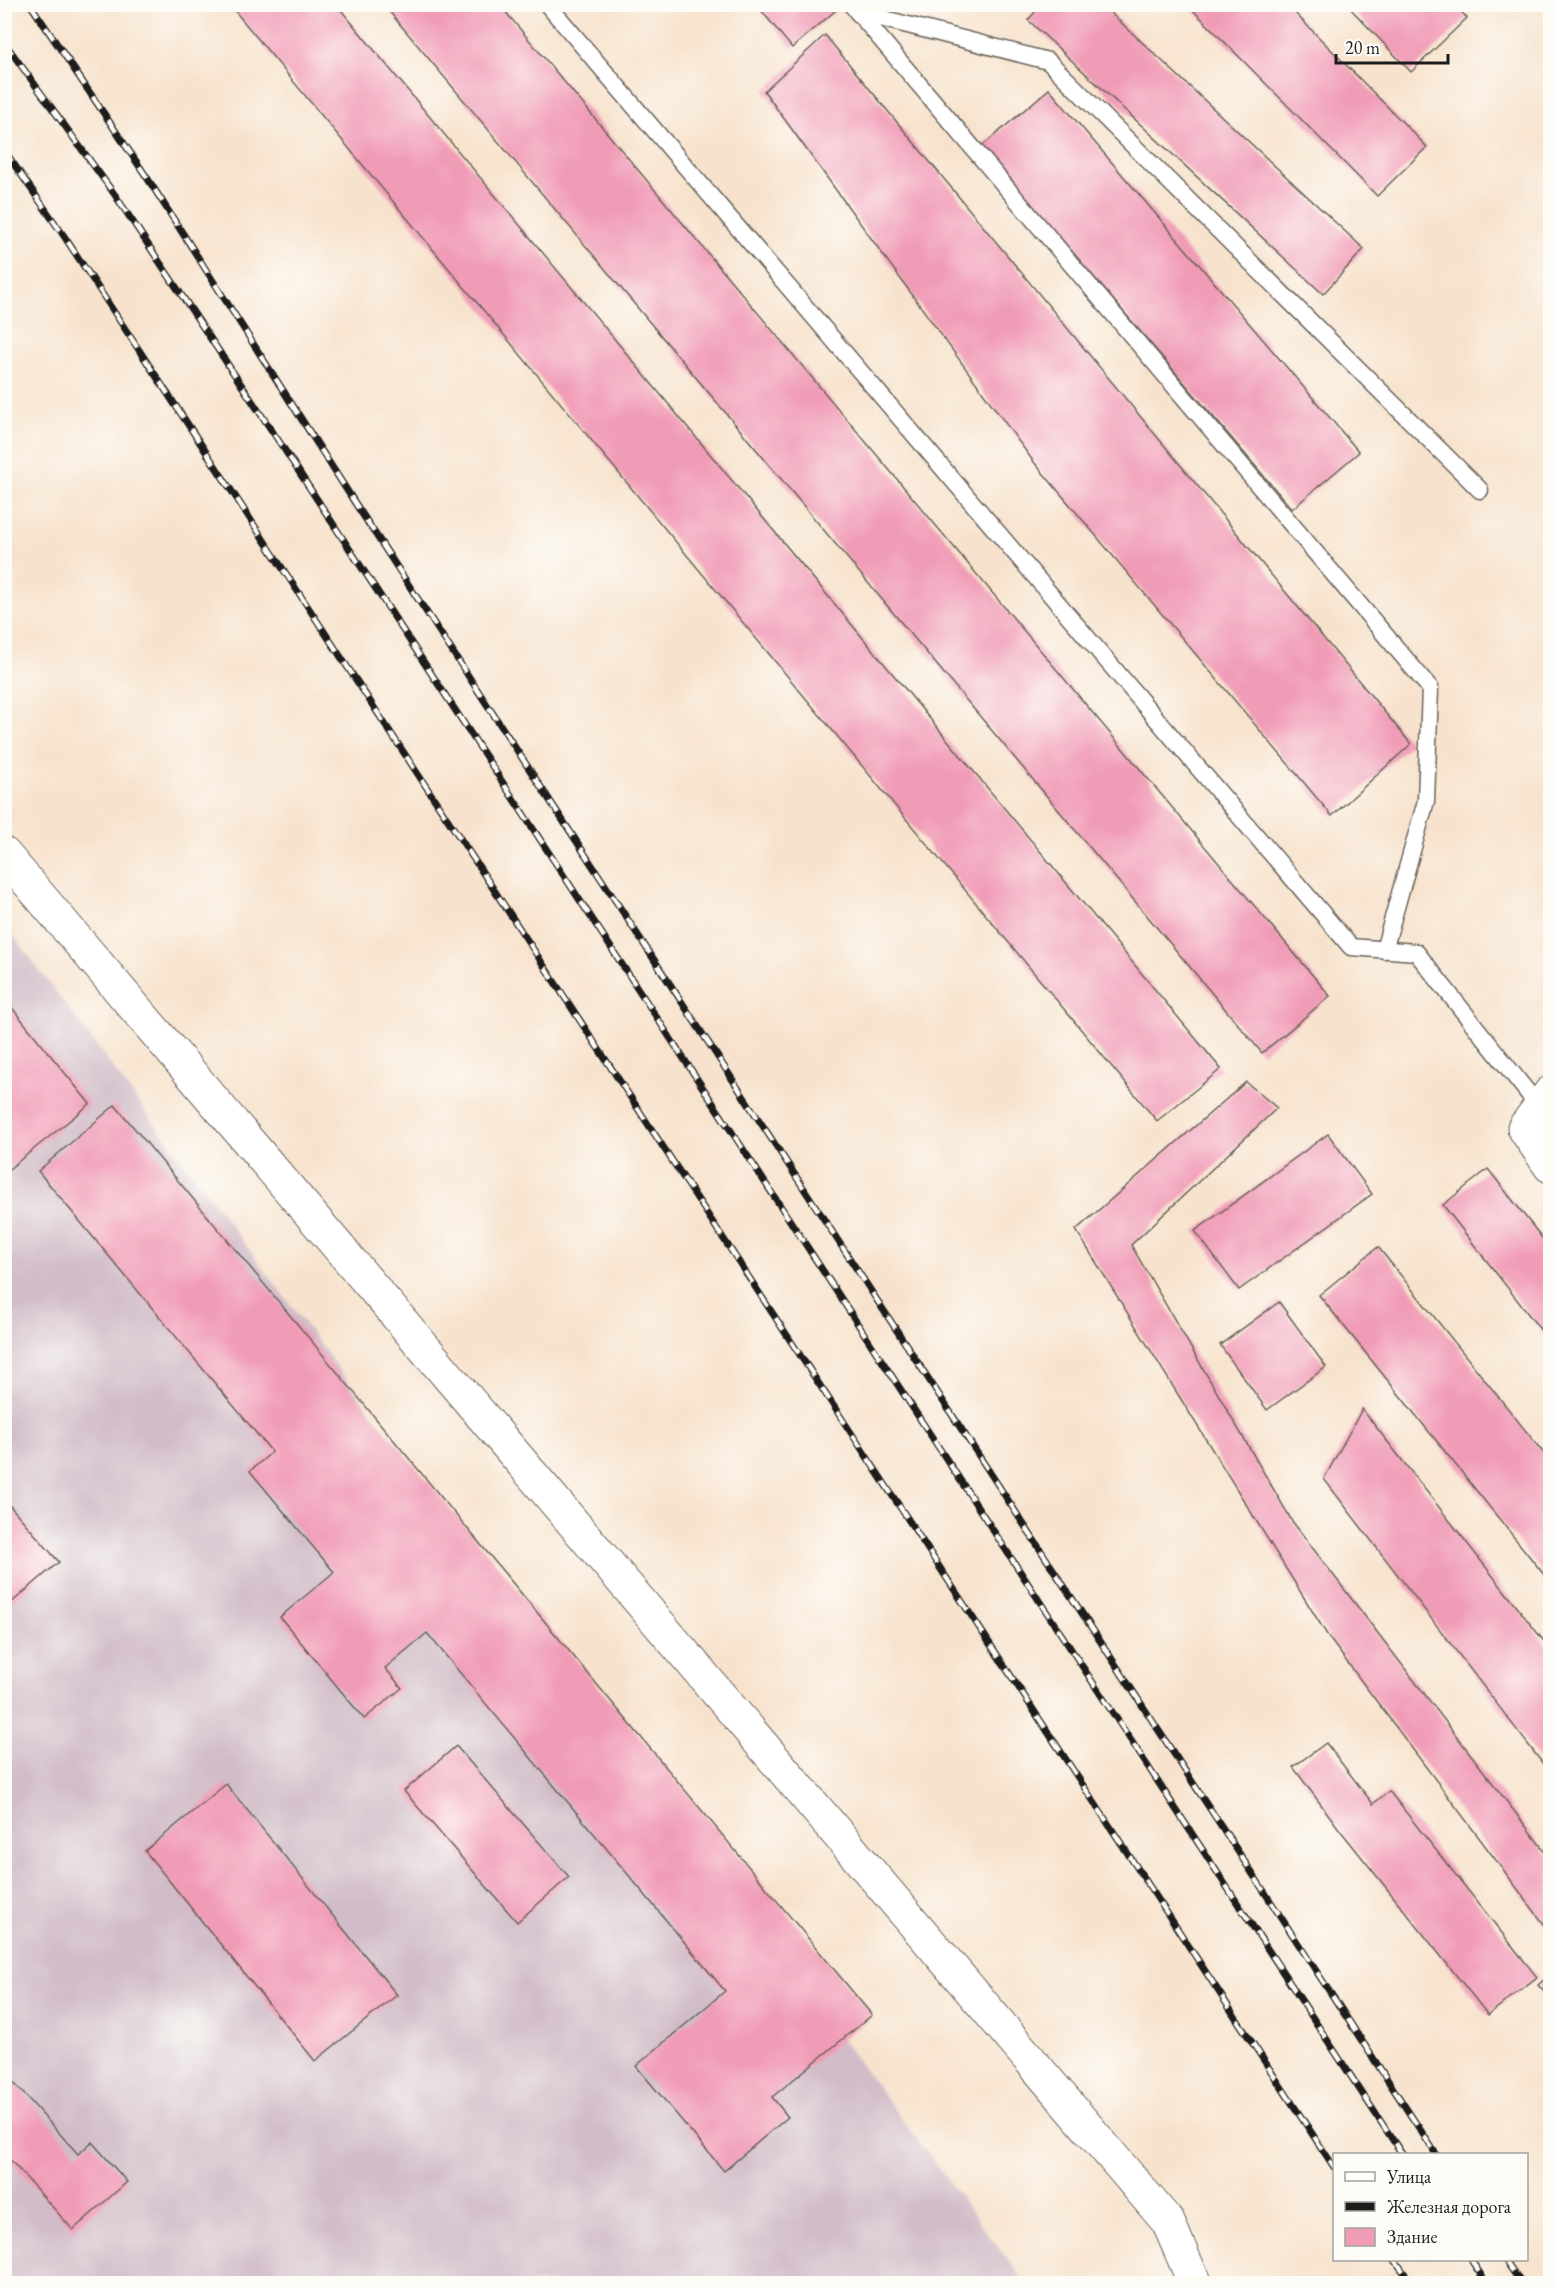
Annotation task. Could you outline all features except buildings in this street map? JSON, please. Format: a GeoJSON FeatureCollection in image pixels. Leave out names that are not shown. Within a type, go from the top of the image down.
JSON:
{"type":"FeatureCollection","features":[{"type":"Feature","properties":{"kind":"street"},"geometry":{"type":"LineString","coordinates":[[4,854],[1168,2222],[1196,2283]]}},
{"type":"Feature","properties":{"kind":"street"},"geometry":{"type":"LineString","coordinates":[[1538,1110],[1551,1166]]}},
{"type":"Feature","properties":{"kind":"lane"},"geometry":{"type":"LineString","coordinates":[[547,4],[1352,947],[1416,952],[1538,1110]]}},
{"type":"Feature","properties":{"kind":"lane"},"geometry":{"type":"LineString","coordinates":[[854,8],[1430,688],[1426,801],[1384,950]]}},
{"type":"Feature","properties":{"kind":"lane"},"geometry":{"type":"LineString","coordinates":[[854,8],[1047,61],[1480,490]]}},
{"type":"Feature","properties":{"kind":"shaded area"},"geometry":{"type":"Polygon","coordinates":[[[4,923],[987,2233],[1026,2283],[5,2283],[4,923]]]}},
{"type":"Feature","properties":{"kind":"railway"},"geometry":{"type":"LineString","coordinates":[[30,4],[146,176],[357,506],[1435,2153]]}},
{"type":"Feature","properties":{"kind":"railway"},"geometry":{"type":"LineString","coordinates":[[4,42],[115,195],[284,449],[1401,2153]]}},
{"type":"Feature","properties":{"kind":"railway"},"geometry":{"type":"LineString","coordinates":[[4,150],[64,236],[1333,2165]]}},
{"type":"Feature","properties":{"kind":"railway"},"geometry":{"type":"LineString","coordinates":[[1396,2261],[1412,2284]]}},
{"type":"Feature","properties":{"kind":"railway"},"geometry":{"type":"LineString","coordinates":[[1472,2261],[1487,2284]]}},
{"type":"Feature","properties":{"kind":"railway"},"geometry":{"type":"LineString","coordinates":[[1506,2261],[1522,2284]]}}]}
